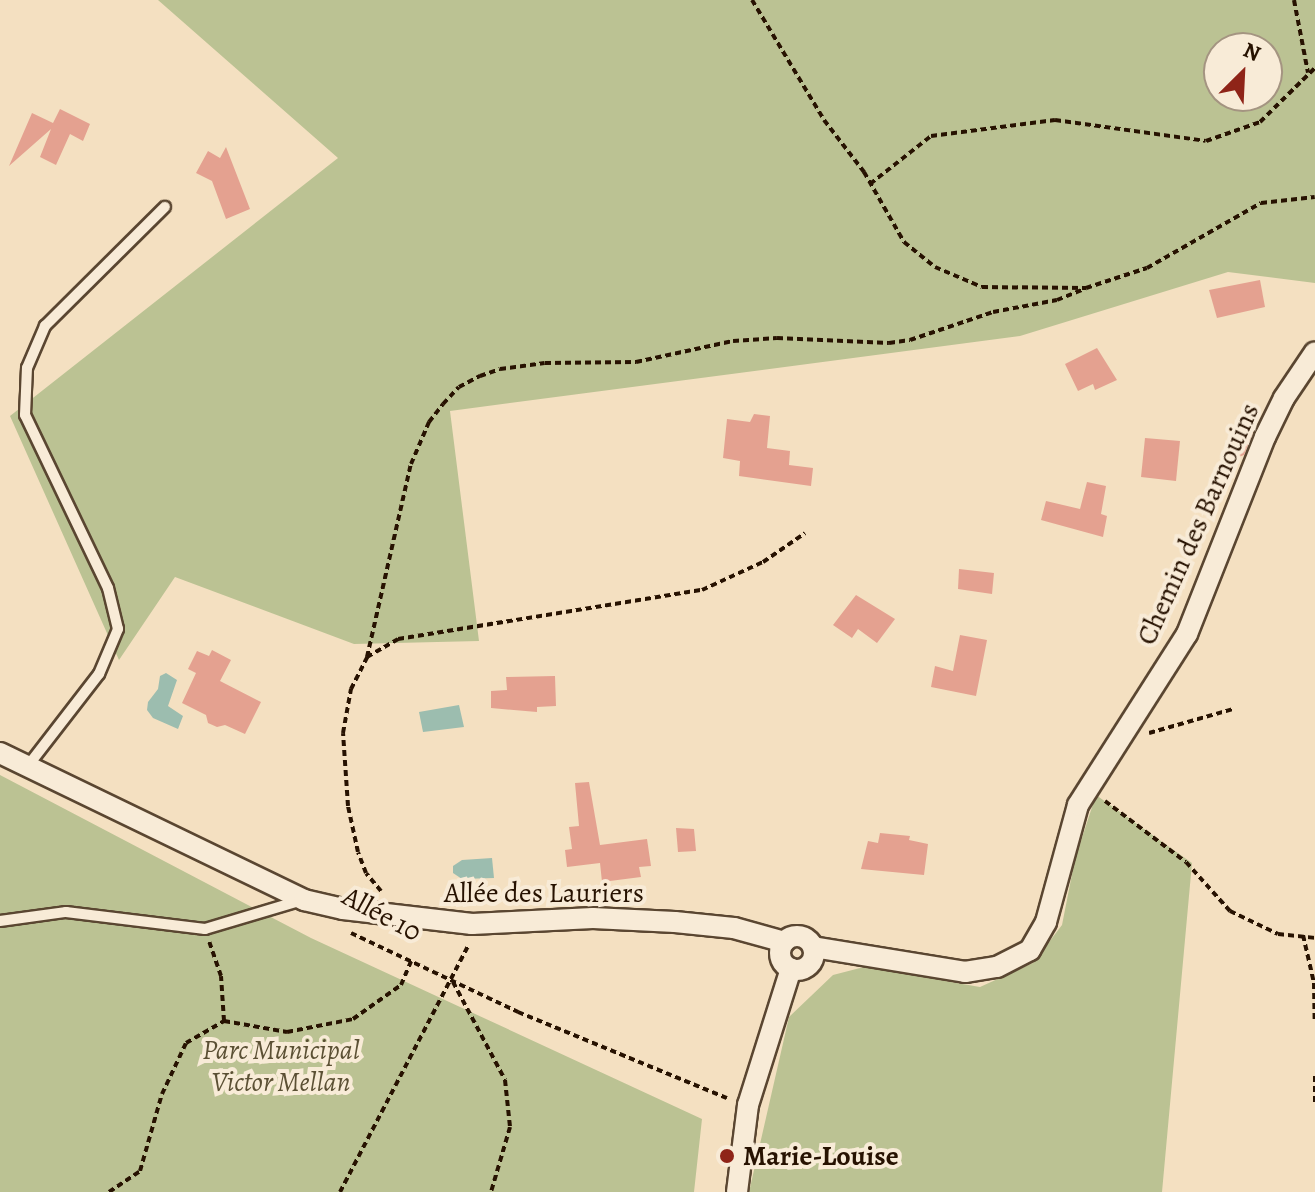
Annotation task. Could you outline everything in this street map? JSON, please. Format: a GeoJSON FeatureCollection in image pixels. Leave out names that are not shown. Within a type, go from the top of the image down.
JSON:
{"type":"FeatureCollection","features":[{"type":"Feature","properties":{"kind":"street","name":"Chemin des Barnouins"},"geometry":{"type":"LineString","coordinates":[[784,942],[800,936],[813,947],[965,972],[981,971],[1016,959],[1030,950],[1046,922],[1071,823],[1087,788],[1187,634],[1265,437],[1284,398],[1315,352]]}},
{"type":"Feature","properties":{"kind":"street","name":"Allée 10"},"geometry":{"type":"LineString","coordinates":[[0,753],[304,900]]}},
{"type":"Feature","properties":{"kind":"street","name":"Allée des Lauriers"},"geometry":{"type":"LineString","coordinates":[[304,900],[403,917],[472,924],[593,918],[675,922],[734,928],[784,942]]}},
{"type":"Feature","properties":{"kind":"street"},"geometry":{"type":"LineString","coordinates":[[784,942],[781,957],[791,969]]}},
{"type":"Feature","properties":{"kind":"street"},"geometry":{"type":"LineString","coordinates":[[791,969],[802,969],[811,964],[813,947]]}},
{"type":"Feature","properties":{"kind":"street"},"geometry":{"type":"LineString","coordinates":[[737,1192],[748,1105],[791,969]]}},
{"type":"Feature","properties":{"kind":"lane"},"geometry":{"type":"LineString","coordinates":[[27,767],[99,674],[118,629],[108,588],[25,415],[27,368],[45,326],[165,207]]}},
{"type":"Feature","properties":{"kind":"lane"},"geometry":{"type":"LineString","coordinates":[[0,921],[66,912],[205,929],[304,900]]}},
{"type":"Feature","properties":{"kind":"path"},"geometry":{"type":"LineString","coordinates":[[752,0],[824,120],[870,184],[904,242],[935,267],[982,287],[1086,288]]}},
{"type":"Feature","properties":{"kind":"path"},"geometry":{"type":"LineString","coordinates":[[1294,0],[1308,73]]}},
{"type":"Feature","properties":{"kind":"path"},"geometry":{"type":"LineString","coordinates":[[870,184],[931,136],[1055,120],[1206,141],[1260,122],[1315,68]]}},
{"type":"Feature","properties":{"kind":"path"},"geometry":{"type":"LineString","coordinates":[[403,917],[366,873],[348,806],[345,711],[367,657],[411,464],[436,413],[459,387],[500,369],[545,363],[636,362],[733,341],[777,338],[889,343],[910,340],[993,312],[1057,300],[1147,268],[1261,203],[1315,197]]}},
{"type":"Feature","properties":{"kind":"path"},"geometry":{"type":"LineString","coordinates":[[367,657],[398,639],[702,590],[763,562],[805,533]]}},
{"type":"Feature","properties":{"kind":"path"},"geometry":{"type":"LineString","coordinates":[[1116,743],[1233,709]]}},
{"type":"Feature","properties":{"kind":"path"},"geometry":{"type":"LineString","coordinates":[[1087,788],[1186,862],[1230,911],[1278,934],[1315,938]]}},
{"type":"Feature","properties":{"kind":"path"},"geometry":{"type":"LineString","coordinates":[[340,1192],[464,957],[472,924]]}},
{"type":"Feature","properties":{"kind":"path"},"geometry":{"type":"LineString","coordinates":[[205,929],[221,976],[224,1021]]}},
{"type":"Feature","properties":{"kind":"path","name":"Allée 10"},"geometry":{"type":"LineString","coordinates":[[348,932],[683,1082],[748,1105]]}},
{"type":"Feature","properties":{"kind":"path"},"geometry":{"type":"LineString","coordinates":[[1303,935],[1314,983],[1315,1022]]}},
{"type":"Feature","properties":{"kind":"path"},"geometry":{"type":"LineString","coordinates":[[109,1192],[140,1171],[162,1094],[186,1043],[224,1021],[287,1032],[353,1019],[401,985],[411,961]]}},
{"type":"Feature","properties":{"kind":"path"},"geometry":{"type":"LineString","coordinates":[[452,980],[505,1080],[510,1127],[491,1192]]}},
{"type":"Feature","properties":{"kind":"path"},"geometry":{"type":"LineString","coordinates":[[1315,1076],[1315,1106]]}},
{"type":"Feature","properties":{"kind":"green space"},"geometry":{"type":"Polygon","coordinates":[[[158,0],[1315,0],[1315,283],[1228,272],[1020,336],[450,411],[479,641],[354,644],[175,577],[119,660],[10,416],[338,158],[158,0]]]}},
{"type":"Feature","properties":{"kind":"green space","name":"Parc Municipal Victor Mellan"},"geometry":{"type":"Polygon","coordinates":[[[0,775],[311,938],[702,1119],[694,1192],[0,1192],[0,775]]]}},
{"type":"Feature","properties":{"kind":"green space"},"geometry":{"type":"Polygon","coordinates":[[[1096,795],[1192,863],[1162,1192],[749,1192],[789,1017],[833,975],[864,967],[980,987],[1033,963],[1062,925],[1075,859],[1096,795]]]}},
{"type":"Feature","properties":{"kind":"shaded area"},"geometry":{"type":"Polygon","coordinates":[[[166,673],[177,680],[168,706],[183,716],[178,729],[153,718],[147,710],[148,702],[158,689],[160,676],[166,673]]]}},
{"type":"Feature","properties":{"kind":"shaded area"},"geometry":{"type":"Polygon","coordinates":[[[459,705],[464,727],[423,732],[419,712],[459,705]]]}},
{"type":"Feature","properties":{"kind":"shaded area"},"geometry":{"type":"Polygon","coordinates":[[[492,858],[494,878],[462,879],[453,873],[453,866],[462,860],[492,858]]]}},
{"type":"Feature","properties":{"kind":"building"},"geometry":{"type":"Polygon","coordinates":[[[60,109],[90,124],[83,141],[70,134],[56,165],[40,157],[51,129],[9,166],[32,113],[53,123],[60,109]]]}},
{"type":"Feature","properties":{"kind":"building"},"geometry":{"type":"Polygon","coordinates":[[[226,147],[250,209],[226,219],[212,181],[196,173],[208,151],[220,158],[226,147]]]}},
{"type":"Feature","properties":{"kind":"building"},"geometry":{"type":"Polygon","coordinates":[[[1260,280],[1265,307],[1217,318],[1209,290],[1260,280]]]}},
{"type":"Feature","properties":{"kind":"building"},"geometry":{"type":"Polygon","coordinates":[[[1097,348],[1117,380],[1095,390],[1093,384],[1078,391],[1065,364],[1097,348]]]}},
{"type":"Feature","properties":{"kind":"building"},"geometry":{"type":"Polygon","coordinates":[[[754,414],[770,416],[767,448],[790,451],[789,465],[813,468],[811,486],[739,476],[740,461],[723,458],[727,419],[750,422],[754,414]]]}},
{"type":"Feature","properties":{"kind":"building"},"geometry":{"type":"Polygon","coordinates":[[[1233,430],[1253,432],[1244,455],[1236,458],[1225,453],[1233,430]]]}},
{"type":"Feature","properties":{"kind":"building"},"geometry":{"type":"Polygon","coordinates":[[[1145,438],[1180,441],[1176,481],[1141,477],[1145,438]]]}},
{"type":"Feature","properties":{"kind":"building"},"geometry":{"type":"Polygon","coordinates":[[[1087,482],[1106,486],[1101,514],[1107,516],[1103,537],[1041,520],[1046,501],[1080,509],[1087,482]]]}},
{"type":"Feature","properties":{"kind":"building"},"geometry":{"type":"Polygon","coordinates":[[[959,569],[994,573],[992,594],[958,589],[959,569]]]}},
{"type":"Feature","properties":{"kind":"building"},"geometry":{"type":"Polygon","coordinates":[[[856,595],[895,619],[877,643],[858,629],[852,638],[833,625],[856,595]]]}},
{"type":"Feature","properties":{"kind":"building"},"geometry":{"type":"Polygon","coordinates":[[[960,635],[987,640],[976,696],[931,687],[935,666],[953,671],[960,635]]]}},
{"type":"Feature","properties":{"kind":"building"},"geometry":{"type":"Polygon","coordinates":[[[212,650],[231,660],[220,681],[261,702],[245,734],[225,725],[217,727],[208,723],[206,715],[182,703],[196,673],[188,669],[197,651],[209,656],[212,650]]]}},
{"type":"Feature","properties":{"kind":"building"},"geometry":{"type":"Polygon","coordinates":[[[555,676],[556,706],[537,707],[537,712],[491,708],[491,691],[507,690],[506,677],[555,676]]]}},
{"type":"Feature","properties":{"kind":"building"},"geometry":{"type":"Polygon","coordinates":[[[589,782],[600,845],[647,839],[651,866],[639,867],[641,877],[602,882],[600,863],[567,867],[565,850],[572,849],[569,827],[579,826],[575,783],[589,782]]]}},
{"type":"Feature","properties":{"kind":"building"},"geometry":{"type":"Polygon","coordinates":[[[676,828],[694,829],[696,851],[678,852],[676,828]]]}},
{"type":"Feature","properties":{"kind":"building"},"geometry":{"type":"Polygon","coordinates":[[[880,833],[910,836],[909,840],[928,844],[924,875],[861,869],[868,841],[878,843],[880,833]]]}},
{"type":"Feature","properties":{"kind":"place","name":"Marie-Louise"},"geometry":{"type":"Point","coordinates":[727,1156]}}]}
